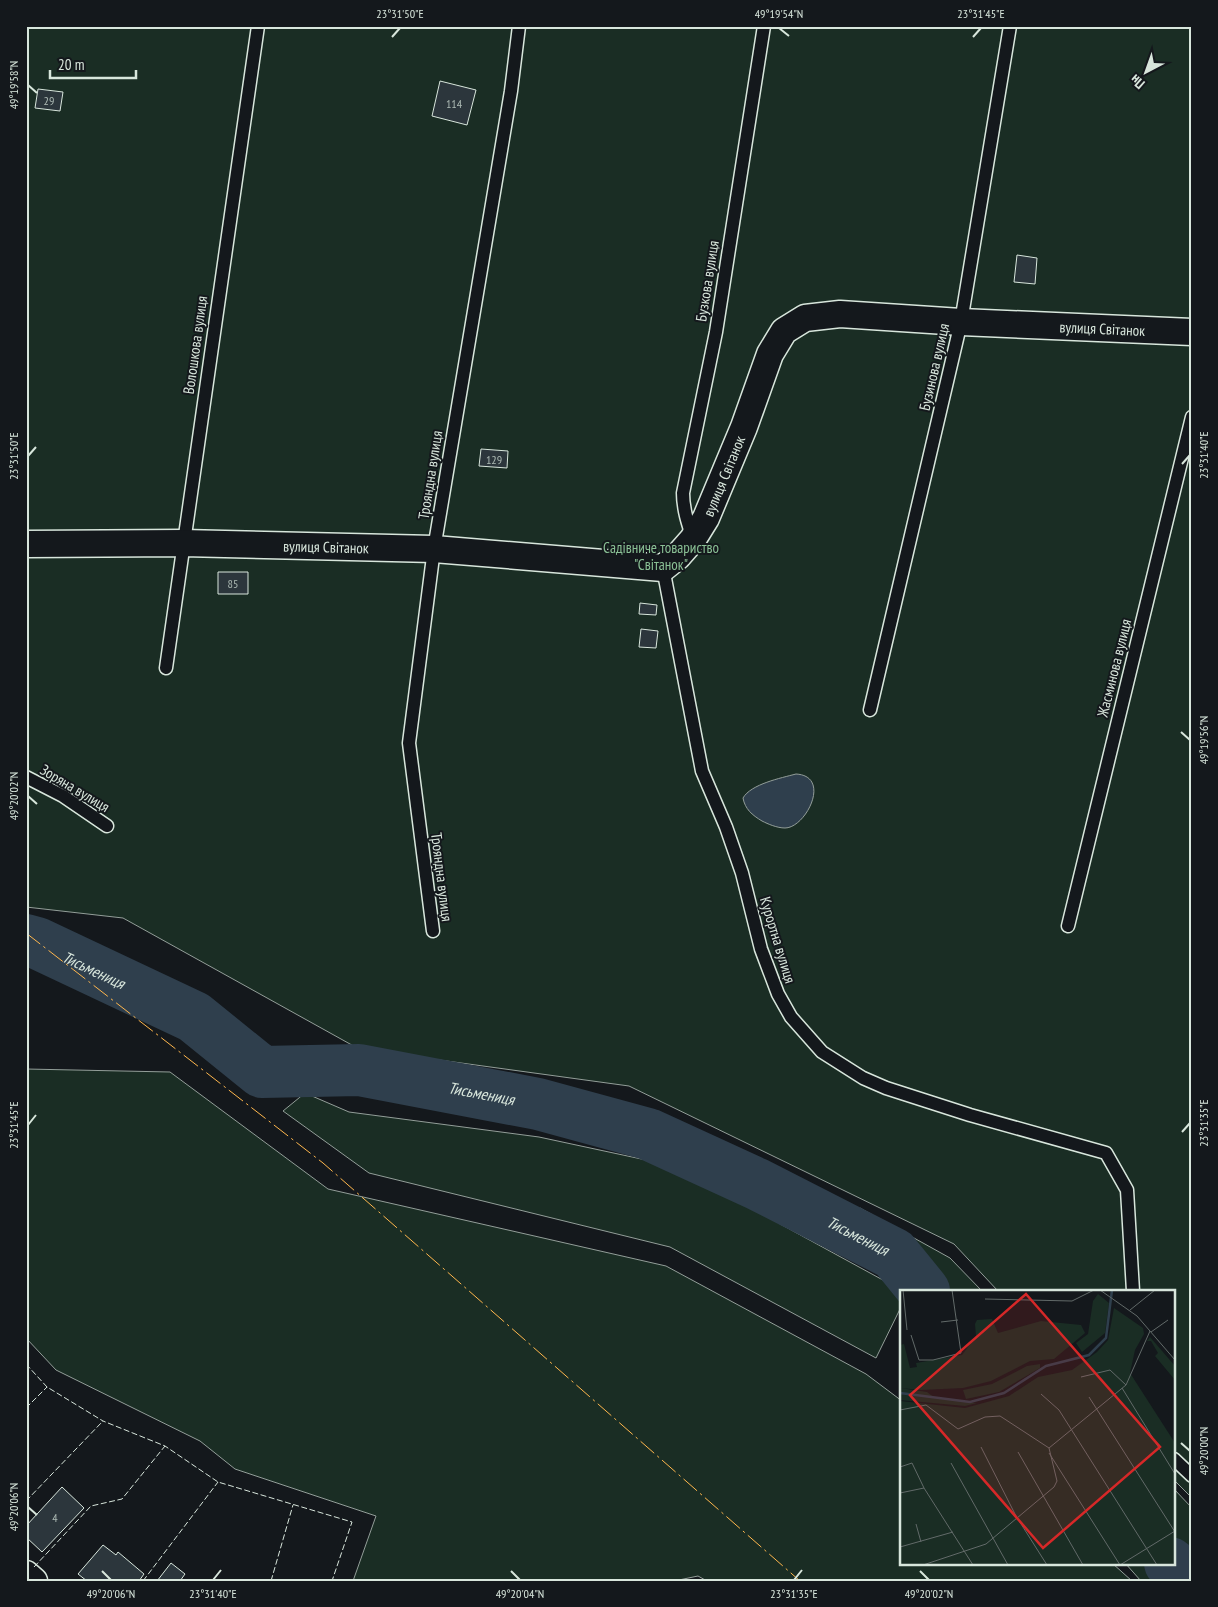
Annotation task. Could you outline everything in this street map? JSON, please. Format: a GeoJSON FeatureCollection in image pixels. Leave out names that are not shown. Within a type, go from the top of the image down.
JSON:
{"type":"FeatureCollection","features":[{"type":"Feature","properties":{"kind":"street","name":"вулиця Світанок"},"geometry":{"type":"LineString","coordinates":[[26,544],[183,543],[434,549],[663,568],[678,556],[693,539],[706,518],[744,427],[770,354],[784,331],[804,318],[840,314],[961,322],[1192,332]]}},
{"type":"Feature","properties":{"kind":"street"},"geometry":{"type":"LineString","coordinates":[[26,1574],[34,1581]]}},
{"type":"Feature","properties":{"kind":"lane","name":"Волошкова вулиця"},"geometry":{"type":"LineString","coordinates":[[166,668],[258,26]]}},
{"type":"Feature","properties":{"kind":"lane","name":"Трояндна вулиця"},"geometry":{"type":"LineString","coordinates":[[433,931],[409,744],[434,549],[511,91],[519,26]]}},
{"type":"Feature","properties":{"kind":"lane","name":"Бузкова вулиця"},"geometry":{"type":"LineString","coordinates":[[693,539],[683,502],[683,493],[716,332],[764,26]]}},
{"type":"Feature","properties":{"kind":"lane","name":"Бузинова вулиця"},"geometry":{"type":"LineString","coordinates":[[870,710],[961,322],[1010,26]]}},
{"type":"Feature","properties":{"kind":"lane","name":"Жасминова вулиця"},"geometry":{"type":"LineString","coordinates":[[1068,926],[1192,417]]}},
{"type":"Feature","properties":{"kind":"lane","name":"Курортна вулиця"},"geometry":{"type":"LineString","coordinates":[[663,568],[702,771],[726,827],[742,873],[761,949],[778,994],[791,1017],[822,1052],[871,1082],[970,1115],[1106,1153],[1127,1190],[1133,1290]]}},
{"type":"Feature","properties":{"kind":"lane","name":"Зоряна вулиця"},"geometry":{"type":"LineString","coordinates":[[26,777],[63,796],[107,826]]}},
{"type":"Feature","properties":{"kind":"lane"},"geometry":{"type":"LineString","coordinates":[[1176,1461],[1192,1476]]}},
{"type":"Feature","properties":{"kind":"green space","name":"Садівниче товариство \"Світанок\""},"geometry":{"type":"Polygon","coordinates":[[[26,26],[1192,26],[1192,1498],[1176,1482],[1176,1290],[997,1290],[954,1244],[629,1086],[359,1049],[123,918],[26,907],[26,26]]]}},
{"type":"Feature","properties":{"kind":"green space"},"geometry":{"type":"Polygon","coordinates":[[[26,1069],[170,1072],[328,1189],[666,1266],[866,1374],[900,1400],[900,1564],[1113,1564],[1132,1581],[707,1581],[698,1576],[674,1581],[353,1581],[376,1516],[235,1469],[200,1441],[56,1370],[26,1338],[26,1069]]]}},
{"type":"Feature","properties":{"kind":"green space"},"geometry":{"type":"Polygon","coordinates":[[[305,1093],[349,1112],[539,1137],[674,1166],[901,1290],[900,1309],[876,1358],[670,1247],[369,1173],[283,1111],[305,1093]]]}},
{"type":"Feature","properties":{"kind":"green space"},"geometry":{"type":"Polygon","coordinates":[[[860,1208],[950,1258],[981,1290],[932,1290],[860,1208]]]}},
{"type":"Feature","properties":{"kind":"green space"},"geometry":{"type":"Polygon","coordinates":[[[1176,1491],[1192,1508],[1192,1581],[1141,1581],[1126,1564],[1176,1564],[1176,1491]]]}},
{"type":"Feature","properties":{"kind":"water"},"geometry":{"type":"Polygon","coordinates":[[[796,774],[807,777],[812,783],[814,792],[812,802],[807,811],[801,820],[793,826],[785,828],[770,825],[747,809],[743,798],[747,793],[759,785],[796,774]]]}},
{"type":"Feature","properties":{"kind":"building"},"geometry":{"type":"Polygon","coordinates":[[[440,81],[476,90],[467,125],[432,116],[440,81]]]}},
{"type":"Feature","properties":{"kind":"building"},"geometry":{"type":"Polygon","coordinates":[[[38,89],[63,92],[60,111],[35,108],[38,89]]]}},
{"type":"Feature","properties":{"kind":"building"},"geometry":{"type":"Polygon","coordinates":[[[1017,255],[1037,258],[1035,284],[1014,282],[1017,255]]]}},
{"type":"Feature","properties":{"kind":"building"},"geometry":{"type":"Polygon","coordinates":[[[481,449],[508,451],[507,468],[479,466],[481,449]]]}},
{"type":"Feature","properties":{"kind":"building"},"geometry":{"type":"Polygon","coordinates":[[[218,572],[248,572],[248,594],[218,594],[218,572]]]}},
{"type":"Feature","properties":{"kind":"building"},"geometry":{"type":"Polygon","coordinates":[[[640,603],[657,605],[656,615],[639,614],[640,603]]]}},
{"type":"Feature","properties":{"kind":"building"},"geometry":{"type":"Polygon","coordinates":[[[641,629],[658,631],[656,648],[639,647],[641,629]]]}},
{"type":"Feature","properties":{"kind":"building"},"geometry":{"type":"Polygon","coordinates":[[[62,1487],[84,1508],[42,1552],[26,1537],[26,1526],[62,1487]]]}},
{"type":"Feature","properties":{"kind":"building"},"geometry":{"type":"Polygon","coordinates":[[[103,1545],[116,1555],[118,1552],[144,1574],[139,1581],[87,1581],[78,1574],[103,1545]]]}},
{"type":"Feature","properties":{"kind":"building"},"geometry":{"type":"Polygon","coordinates":[[[171,1563],[185,1574],[180,1581],[157,1581],[171,1563]]]}},
{"type":"Feature","properties":{"kind":"waterway","name":"Тисьмениця"},"geometry":{"type":"LineString","coordinates":[[26,940],[37,943],[194,1017],[262,1072],[359,1070],[538,1104],[648,1134],[757,1184],[894,1254],[923,1290]]}},
{"type":"Feature","properties":{"kind":"waterway","name":"Тисьмениця"},"geometry":{"type":"LineString","coordinates":[[1171,1564],[1188,1581]]}},
{"type":"Feature","properties":{"kind":"fence"},"geometry":{"type":"LineString","coordinates":[[26,1364],[47,1387],[103,1421],[165,1446],[218,1482],[352,1522],[332,1581]]}},
{"type":"Feature","properties":{"kind":"fence"},"geometry":{"type":"LineString","coordinates":[[26,1408],[47,1387]]}},
{"type":"Feature","properties":{"kind":"fence"},"geometry":{"type":"LineString","coordinates":[[26,1501],[103,1421]]}},
{"type":"Feature","properties":{"kind":"fence"},"geometry":{"type":"LineString","coordinates":[[34,1567],[91,1506],[122,1499],[165,1446]]}},
{"type":"Feature","properties":{"kind":"fence"},"geometry":{"type":"LineString","coordinates":[[143,1581],[218,1482]]}},
{"type":"Feature","properties":{"kind":"fence"},"geometry":{"type":"LineString","coordinates":[[271,1581],[293,1505]]}},
{"type":"Feature","properties":{"kind":"power"},"geometry":{"type":"LineString","coordinates":[[26,933],[323,1163],[800,1581]]}}]}
